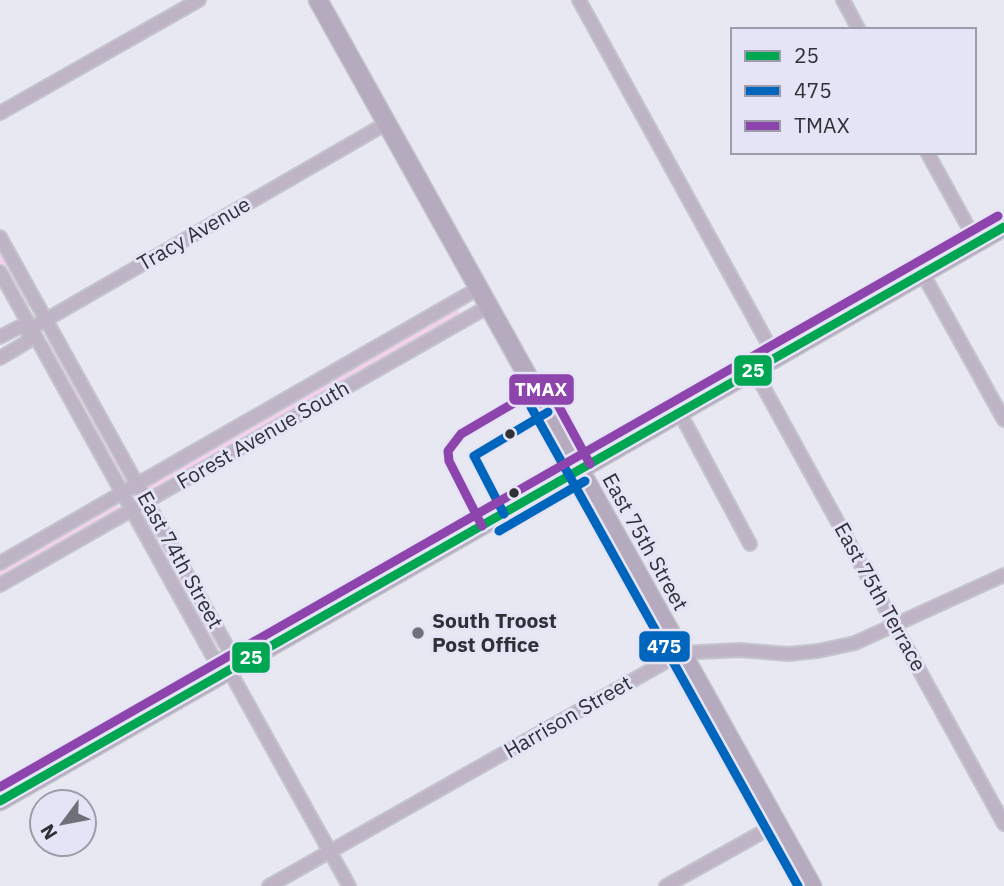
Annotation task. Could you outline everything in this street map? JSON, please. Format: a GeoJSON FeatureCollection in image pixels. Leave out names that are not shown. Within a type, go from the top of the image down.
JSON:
{"type":"FeatureCollection","features":[{"type":"Feature","properties":{"kind":"main road","name":"East 75th Street"},"geometry":{"type":"LineString","coordinates":[[318,0],[811,886]]}},
{"type":"Feature","properties":{"kind":"main road"},"geometry":{"type":"LineString","coordinates":[[0,801],[1004,227]]}},
{"type":"Feature","properties":{"kind":"street"},"geometry":{"type":"LineString","coordinates":[[0,113],[200,0]]}},
{"type":"Feature","properties":{"kind":"street"},"geometry":{"type":"LineString","coordinates":[[579,0],[776,358]]}},
{"type":"Feature","properties":{"kind":"street"},"geometry":{"type":"LineString","coordinates":[[843,0],[858,28]]}},
{"type":"Feature","properties":{"kind":"street","name":"Tracy Avenue"},"geometry":{"type":"LineString","coordinates":[[0,337],[19,327],[30,328],[45,320],[387,123]]}},
{"type":"Feature","properties":{"kind":"street"},"geometry":{"type":"LineString","coordinates":[[928,154],[977,243]]}},
{"type":"Feature","properties":{"kind":"street","name":"East 74th Street"},"geometry":{"type":"LineString","coordinates":[[0,237],[229,650],[229,670],[349,886]]}},
{"type":"Feature","properties":{"kind":"street"},"geometry":{"type":"LineString","coordinates":[[0,272],[212,655],[229,670]]}},
{"type":"Feature","properties":{"kind":"street"},"geometry":{"type":"LineString","coordinates":[[923,274],[1004,420]]}},
{"type":"Feature","properties":{"kind":"street"},"geometry":{"type":"LineString","coordinates":[[0,564],[479,288]]}},
{"type":"Feature","properties":{"kind":"street","name":"Forest Avenue South"},"geometry":{"type":"LineString","coordinates":[[0,585],[489,306]]}},
{"type":"Feature","properties":{"kind":"street"},"geometry":{"type":"LineString","coordinates":[[0,358],[27,342],[30,328]]}},
{"type":"Feature","properties":{"kind":"street","name":"East 75th Terrace"},"geometry":{"type":"LineString","coordinates":[[754,370],[1004,824]]}},
{"type":"Feature","properties":{"kind":"street"},"geometry":{"type":"LineString","coordinates":[[680,414],[750,544]]}},
{"type":"Feature","properties":{"kind":"street","name":"Harrison Street"},"geometry":{"type":"LineString","coordinates":[[269,886],[681,653],[739,650],[788,654],[855,643],[1004,575]]}},
{"type":"Feature","properties":{"kind":"street"},"geometry":{"type":"LineString","coordinates":[[666,886],[776,824]]}},
{"type":"Feature","properties":{"kind":"shaded area"},"geometry":{"type":"Polygon","coordinates":[[[0,245],[30,300],[28,310],[23,308],[0,264],[0,245]]]}},
{"type":"Feature","properties":{"kind":"shaded area"},"geometry":{"type":"Polygon","coordinates":[[[454,308],[461,313],[458,317],[154,491],[149,490],[147,484],[454,308]]]}},
{"type":"Feature","properties":{"kind":"shaded area"},"geometry":{"type":"Polygon","coordinates":[[[48,341],[55,344],[128,481],[125,484],[45,344],[48,341]]]}},
{"type":"Feature","properties":{"kind":"shaded area"},"geometry":{"type":"Polygon","coordinates":[[[118,505],[121,509],[0,579],[0,571],[118,505]]]}},
{"type":"Feature","properties":{"kind":"shaded area"},"geometry":{"type":"Polygon","coordinates":[[[147,513],[189,585],[181,590],[141,515],[147,513]]]}},
{"type":"Feature","properties":{"kind":"shaded area"},"geometry":{"type":"Polygon","coordinates":[[[201,612],[216,639],[218,651],[194,616],[201,612]]]}},
{"type":"Feature","properties":{"kind":"transit line","name":"TMAX"},"geometry":{"type":"LineString","coordinates":[[0,787],[998,216]]}},
{"type":"Feature","properties":{"kind":"transit line","name":"25"},"geometry":{"type":"LineString","coordinates":[[0,801],[1004,227]]}},
{"type":"Feature","properties":{"kind":"transit line","name":"TMAX"},"geometry":{"type":"LineString","coordinates":[[482,526],[449,461],[448,451],[461,434],[536,390],[544,389],[552,394],[590,464]]}},
{"type":"Feature","properties":{"kind":"transit line","name":"475"},"geometry":{"type":"LineString","coordinates":[[531,407],[798,886]]}},
{"type":"Feature","properties":{"kind":"transit line","name":"475"},"geometry":{"type":"LineString","coordinates":[[504,514],[474,456],[548,412]]}},
{"type":"Feature","properties":{"kind":"transit line","name":"475"},"geometry":{"type":"LineString","coordinates":[[499,531],[585,481]]}},
{"type":"Feature","properties":{"kind":"place","name":"South Troost Post Office"},"geometry":{"type":"Point","coordinates":[418,633]}}]}
